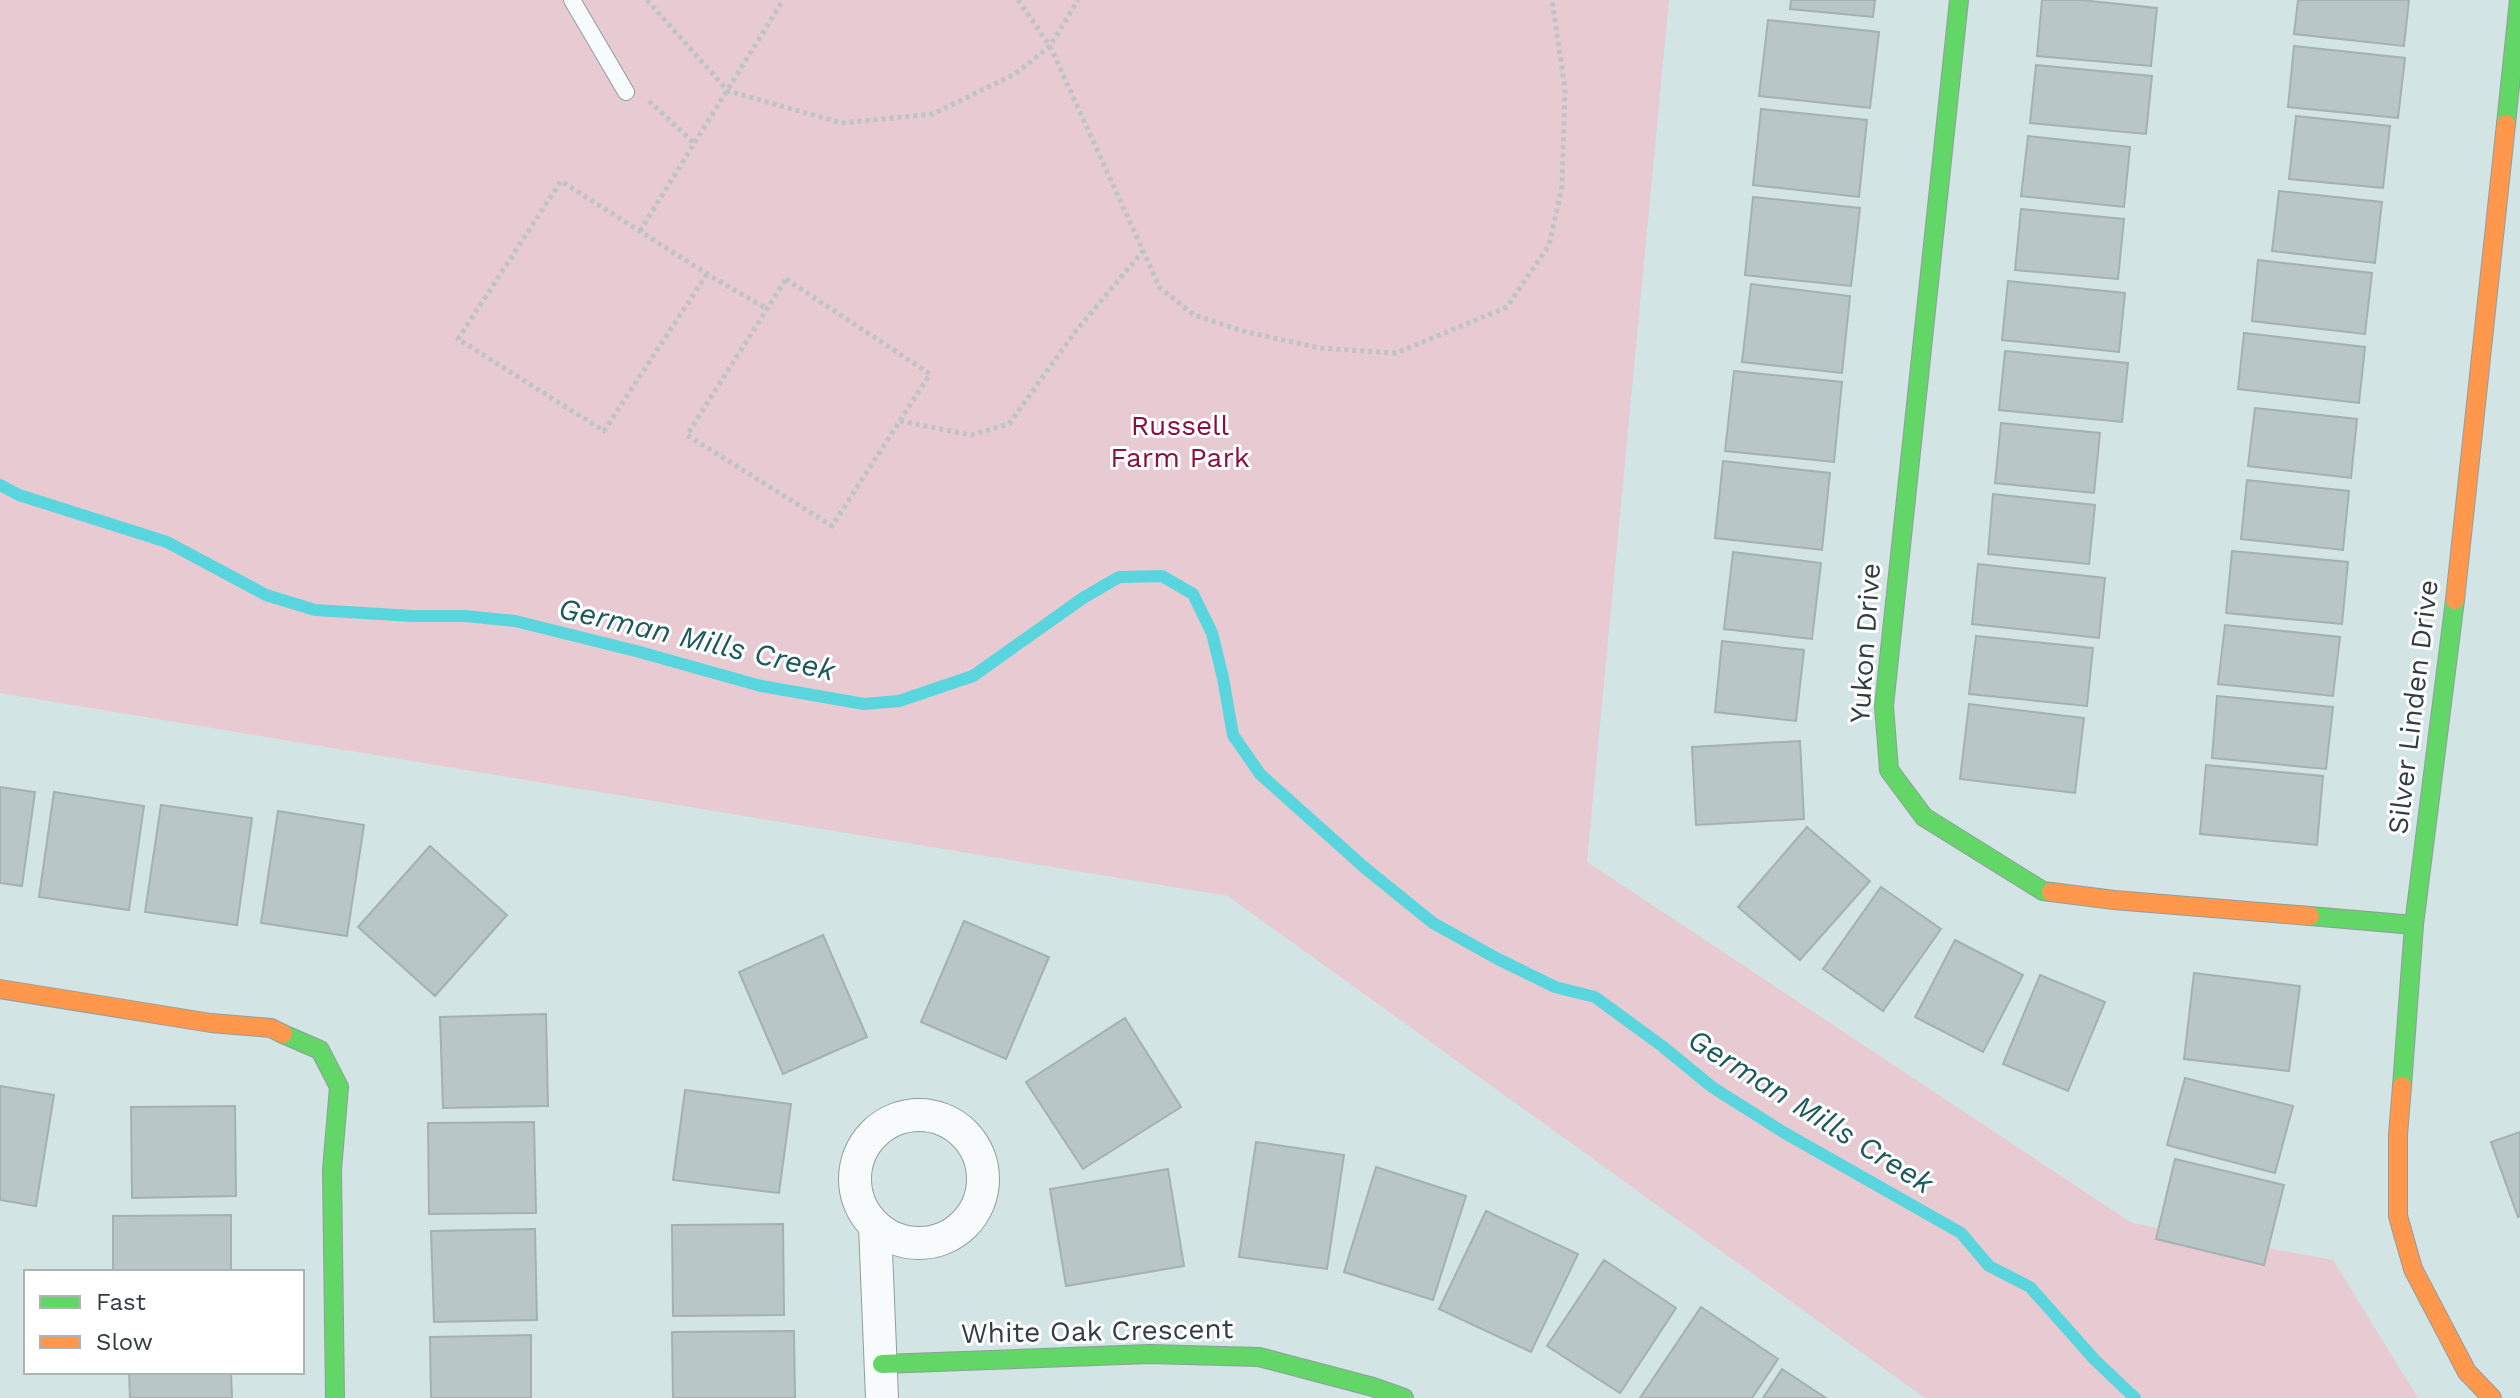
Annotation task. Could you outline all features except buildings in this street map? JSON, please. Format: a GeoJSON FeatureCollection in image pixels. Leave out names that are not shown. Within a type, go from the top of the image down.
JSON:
{"type":"FeatureCollection","features":[{"type":"Feature","properties":{"kind":"street","name":"Yukon Drive"},"geometry":{"type":"LineString","coordinates":[[1959,0],[1884,706],[1889,770],[1924,817],[2043,891],[2114,900],[2414,925]]}},
{"type":"Feature","properties":{"kind":"street","name":"Silver Linden Drive"},"geometry":{"type":"LineString","coordinates":[[2492,1398],[2467,1372],[2413,1269],[2398,1216],[2398,1135],[2414,925],[2447,676],[2519,0]]}},
{"type":"Feature","properties":{"kind":"street"},"geometry":{"type":"LineString","coordinates":[[0,989],[211,1023],[271,1028],[320,1050],[339,1087],[332,1170],[335,1398]]}},
{"type":"Feature","properties":{"kind":"street"},"geometry":{"type":"LineString","coordinates":[[875,1226],[901,1241],[925,1243],[945,1237],[963,1226],[976,1209],[983,1188],[982,1167],[975,1147],[961,1131],[943,1119],[923,1115],[901,1117],[882,1126],[867,1140],[857,1159],[854,1180],[858,1201],[875,1226],[882,1398]]}},
{"type":"Feature","properties":{"kind":"street","name":"White Oak Crescent"},"geometry":{"type":"LineString","coordinates":[[882,1364],[1149,1354],[1259,1357],[1404,1398]]}},
{"type":"Feature","properties":{"kind":"lane"},"geometry":{"type":"LineString","coordinates":[[572,0],[626,92]]}},
{"type":"Feature","properties":{"kind":"path"},"geometry":{"type":"LineString","coordinates":[[647,0],[728,91],[842,123],[933,114],[1015,74],[1050,46],[1078,0]]}},
{"type":"Feature","properties":{"kind":"path"},"geometry":{"type":"LineString","coordinates":[[640,231],[783,0]]}},
{"type":"Feature","properties":{"kind":"path"},"geometry":{"type":"LineString","coordinates":[[1018,0],[1050,46],[1160,288],[1194,315],[1243,331],[1319,348],[1396,353],[1507,307],[1549,245],[1562,187],[1565,89],[1552,0]]}},
{"type":"Feature","properties":{"kind":"path"},"geometry":{"type":"LineString","coordinates":[[644,96],[695,144]]}},
{"type":"Feature","properties":{"kind":"path"},"geometry":{"type":"LineString","coordinates":[[707,274],[604,431],[458,339],[561,181],[767,309]]}},
{"type":"Feature","properties":{"kind":"path"},"geometry":{"type":"LineString","coordinates":[[900,421],[971,435],[1009,424],[1075,332],[1143,251]]}},
{"type":"Feature","properties":{"kind":"path"},"geometry":{"type":"LineString","coordinates":[[786,279],[930,374],[900,421],[832,526],[687,435],[786,279]]}},
{"type":"Feature","properties":{"kind":"green space","name":"Russell Farm Park"},"geometry":{"type":"Polygon","coordinates":[[[0,0],[1669,0],[1587,862],[2132,1223],[2333,1260],[2418,1398],[1925,1398],[1228,896],[0,693],[0,0]]]}},
{"type":"Feature","properties":{"kind":"waterway","name":"German Mills Creek"},"geometry":{"type":"LineString","coordinates":[[0,485],[19,495],[167,542],[266,595],[315,610],[515,621],[761,686],[864,704],[899,701],[973,676],[1083,598],[1119,577],[1162,576],[1193,594],[1212,633],[1233,735],[1260,774],[1365,868],[1433,923],[1555,987],[1595,997],[1712,1087],[1783,1132],[1961,1233],[1989,1266],[2030,1287],[2094,1359],[2135,1398]]}},
{"type":"Feature","properties":{"kind":"traffic: fast"},"geometry":{"type":"LineString","coordinates":[[1959,0],[1884,706],[1889,770],[1924,817],[2043,891],[2051,892]]}},
{"type":"Feature","properties":{"kind":"traffic: fast"},"geometry":{"type":"LineString","coordinates":[[2506,124],[2519,0]]}},
{"type":"Feature","properties":{"kind":"traffic: fast"},"geometry":{"type":"LineString","coordinates":[[2402,1086],[2414,925],[2455,600]]}},
{"type":"Feature","properties":{"kind":"traffic: fast"},"geometry":{"type":"LineString","coordinates":[[2310,916],[2414,925]]}},
{"type":"Feature","properties":{"kind":"traffic: fast"},"geometry":{"type":"LineString","coordinates":[[283,1034],[320,1050],[339,1087],[332,1170],[335,1398]]}},
{"type":"Feature","properties":{"kind":"traffic: fast"},"geometry":{"type":"LineString","coordinates":[[882,1364],[1149,1354],[1259,1357],[1404,1398]]}},
{"type":"Feature","properties":{"kind":"traffic: slow"},"geometry":{"type":"LineString","coordinates":[[2455,600],[2506,124]]}},
{"type":"Feature","properties":{"kind":"traffic: slow"},"geometry":{"type":"LineString","coordinates":[[2051,892],[2310,916]]}},
{"type":"Feature","properties":{"kind":"traffic: slow"},"geometry":{"type":"LineString","coordinates":[[0,989],[211,1023],[271,1028],[283,1034]]}},
{"type":"Feature","properties":{"kind":"traffic: slow"},"geometry":{"type":"LineString","coordinates":[[2402,1086],[2398,1135],[2398,1216],[2413,1269],[2467,1372],[2492,1398]]}}]}
